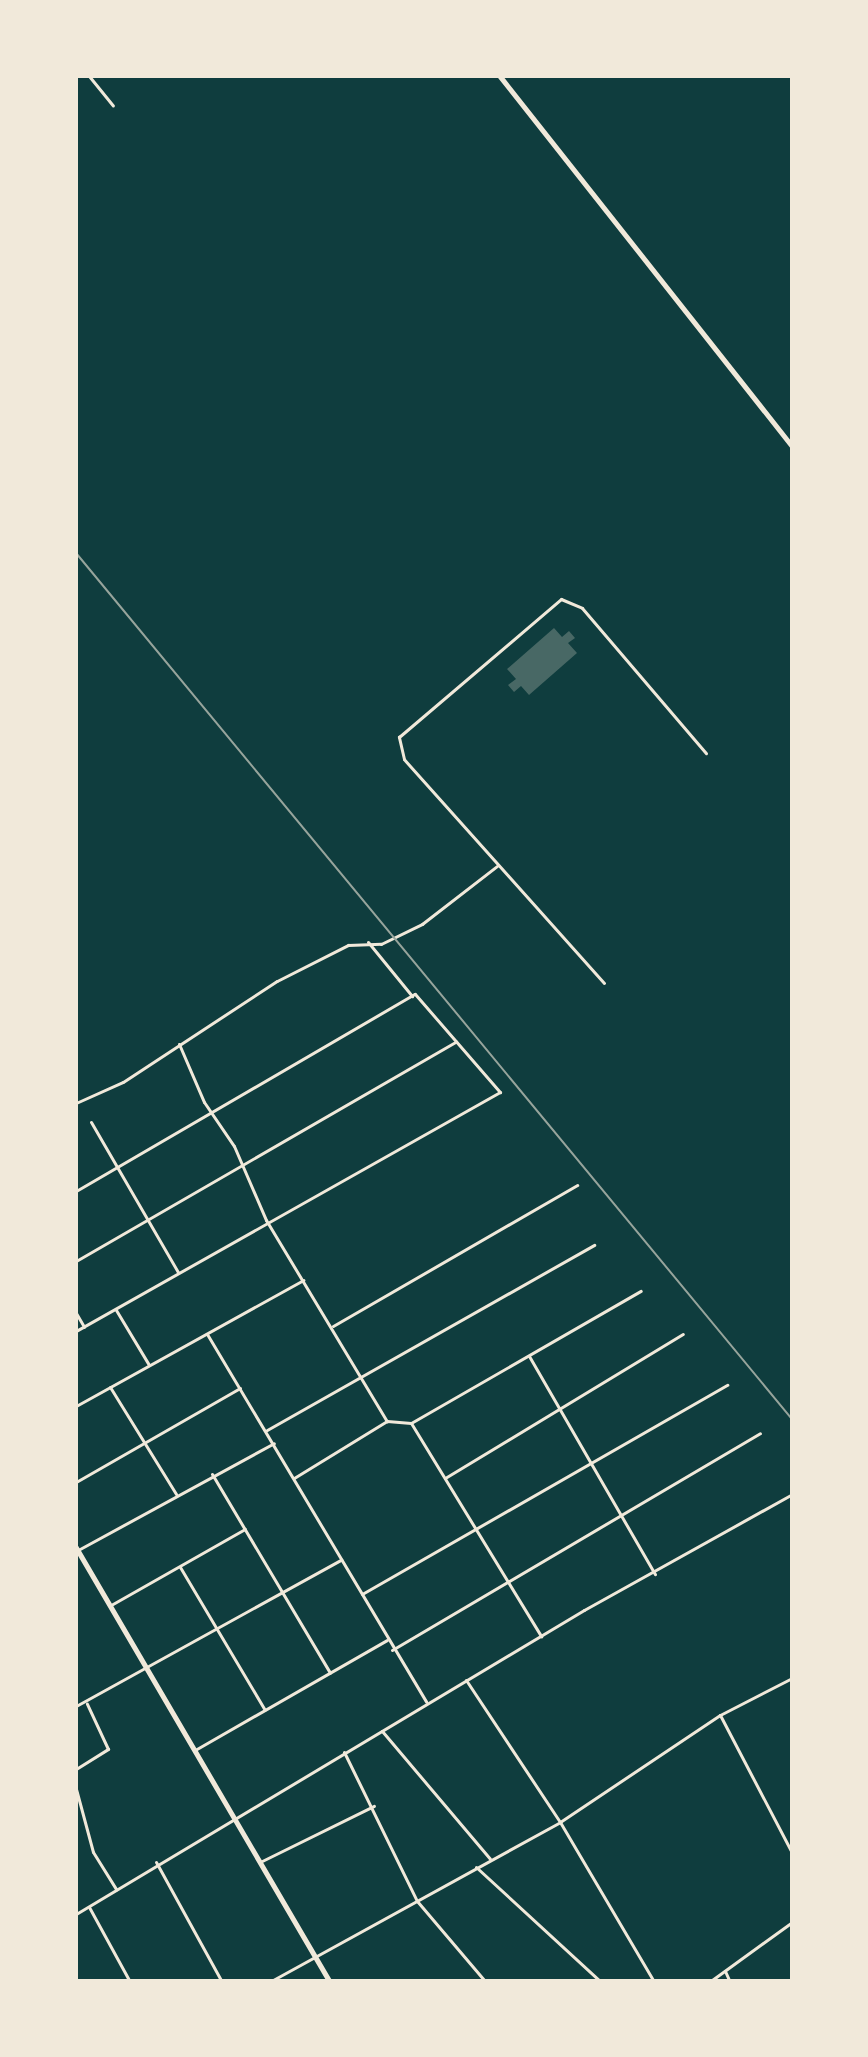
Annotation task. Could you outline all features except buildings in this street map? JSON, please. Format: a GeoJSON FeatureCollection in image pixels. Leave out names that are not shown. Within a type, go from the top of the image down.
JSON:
{"type":"FeatureCollection","features":[{"type":"Feature","properties":{"kind":"street"},"geometry":{"type":"LineString","coordinates":[[89,76],[113,106]]}},
{"type":"Feature","properties":{"kind":"street"},"geometry":{"type":"LineString","coordinates":[[500,76],[792,446]]}},
{"type":"Feature","properties":{"kind":"street"},"geometry":{"type":"LineString","coordinates":[[604,984],[404,759],[399,737],[553,602],[572,600],[582,608],[706,753]]}},
{"type":"Feature","properties":{"kind":"street"},"geometry":{"type":"LineString","coordinates":[[76,1102],[123,1082],[277,981],[348,945],[391,940],[422,924],[497,866]]}},
{"type":"Feature","properties":{"kind":"street"},"geometry":{"type":"LineString","coordinates":[[76,1331],[116,1310],[266,1220],[500,1092],[412,996],[368,942]]}},
{"type":"Feature","properties":{"kind":"street"},"geometry":{"type":"LineString","coordinates":[[76,1191],[210,1111],[412,996]]}},
{"type":"Feature","properties":{"kind":"street"},"geometry":{"type":"LineString","coordinates":[[76,1261],[456,1042]]}},
{"type":"Feature","properties":{"kind":"street"},"geometry":{"type":"LineString","coordinates":[[179,1044],[210,1111],[243,1165],[266,1220],[333,1326],[387,1421]]}},
{"type":"Feature","properties":{"kind":"street"},"geometry":{"type":"LineString","coordinates":[[91,1122],[118,1166],[146,1221],[178,1272]]}},
{"type":"Feature","properties":{"kind":"street"},"geometry":{"type":"LineString","coordinates":[[333,1326],[577,1185]]}},
{"type":"Feature","properties":{"kind":"street"},"geometry":{"type":"LineString","coordinates":[[266,1430],[594,1245]]}},
{"type":"Feature","properties":{"kind":"street"},"geometry":{"type":"LineString","coordinates":[[76,1406],[303,1280]]}},
{"type":"Feature","properties":{"kind":"street"},"geometry":{"type":"LineString","coordinates":[[294,1478],[387,1421],[411,1423],[641,1291]]}},
{"type":"Feature","properties":{"kind":"street"},"geometry":{"type":"LineString","coordinates":[[116,1310],[149,1365]]}},
{"type":"Feature","properties":{"kind":"street"},"geometry":{"type":"LineString","coordinates":[[76,1313],[84,1327]]}},
{"type":"Feature","properties":{"kind":"street"},"geometry":{"type":"LineString","coordinates":[[207,1334],[274,1443],[392,1650],[426,1702]]}},
{"type":"Feature","properties":{"kind":"street"},"geometry":{"type":"LineString","coordinates":[[445,1478],[559,1412],[683,1334]]}},
{"type":"Feature","properties":{"kind":"street"},"geometry":{"type":"LineString","coordinates":[[529,1356],[559,1412],[591,1462],[655,1574]]}},
{"type":"Feature","properties":{"kind":"street"},"geometry":{"type":"LineString","coordinates":[[362,1595],[728,1385]]}},
{"type":"Feature","properties":{"kind":"street"},"geometry":{"type":"LineString","coordinates":[[110,1387],[176,1494]]}},
{"type":"Feature","properties":{"kind":"street"},"geometry":{"type":"LineString","coordinates":[[76,1482],[240,1388]]}},
{"type":"Feature","properties":{"kind":"street"},"geometry":{"type":"LineString","coordinates":[[411,1423],[506,1581],[542,1636]]}},
{"type":"Feature","properties":{"kind":"street"},"geometry":{"type":"LineString","coordinates":[[392,1650],[760,1433]]}},
{"type":"Feature","properties":{"kind":"street"},"geometry":{"type":"LineString","coordinates":[[274,1443],[77,1548],[329,1980]]}},
{"type":"Feature","properties":{"kind":"street"},"geometry":{"type":"LineString","coordinates":[[213,1474],[330,1673]]}},
{"type":"Feature","properties":{"kind":"street"},"geometry":{"type":"LineString","coordinates":[[76,1914],[156,1862],[382,1731],[426,1702],[655,1574],[792,1494]]}},
{"type":"Feature","properties":{"kind":"street"},"geometry":{"type":"LineString","coordinates":[[111,1605],[245,1529]]}},
{"type":"Feature","properties":{"kind":"street"},"geometry":{"type":"LineString","coordinates":[[76,1706],[87,1704],[146,1668],[341,1560]]}},
{"type":"Feature","properties":{"kind":"street"},"geometry":{"type":"LineString","coordinates":[[180,1567],[215,1630],[265,1710]]}},
{"type":"Feature","properties":{"kind":"street"},"geometry":{"type":"LineString","coordinates":[[195,1750],[387,1640]]}},
{"type":"Feature","properties":{"kind":"street"},"geometry":{"type":"LineString","coordinates":[[273,1980],[314,1955],[560,1822],[720,1715],[792,1678]]}},
{"type":"Feature","properties":{"kind":"street"},"geometry":{"type":"LineString","coordinates":[[466,1680],[560,1822],[653,1980]]}},
{"type":"Feature","properties":{"kind":"street"},"geometry":{"type":"LineString","coordinates":[[76,1769],[108,1749],[87,1704]]}},
{"type":"Feature","properties":{"kind":"street"},"geometry":{"type":"LineString","coordinates":[[720,1715],[792,1853]]}},
{"type":"Feature","properties":{"kind":"street"},"geometry":{"type":"LineString","coordinates":[[382,1731],[490,1859]]}},
{"type":"Feature","properties":{"kind":"street"},"geometry":{"type":"LineString","coordinates":[[344,1752],[374,1806],[417,1901],[484,1980]]}},
{"type":"Feature","properties":{"kind":"street"},"geometry":{"type":"LineString","coordinates":[[76,1789],[93,1852],[116,1889]]}},
{"type":"Feature","properties":{"kind":"street"},"geometry":{"type":"LineString","coordinates":[[259,1863],[374,1806]]}},
{"type":"Feature","properties":{"kind":"street"},"geometry":{"type":"LineString","coordinates":[[156,1862],[221,1980]]}},
{"type":"Feature","properties":{"kind":"street"},"geometry":{"type":"LineString","coordinates":[[476,1867],[599,1980]]}},
{"type":"Feature","properties":{"kind":"street"},"geometry":{"type":"LineString","coordinates":[[89,1907],[129,1980]]}},
{"type":"Feature","properties":{"kind":"street"},"geometry":{"type":"LineString","coordinates":[[711,1980],[792,1922]]}},
{"type":"Feature","properties":{"kind":"street"},"geometry":{"type":"LineString","coordinates":[[726,1971],[729,1980]]}},
{"type":"Feature","properties":{"kind":"railway"},"geometry":{"type":"LineString","coordinates":[[76,553],[792,1419]]}}]}
